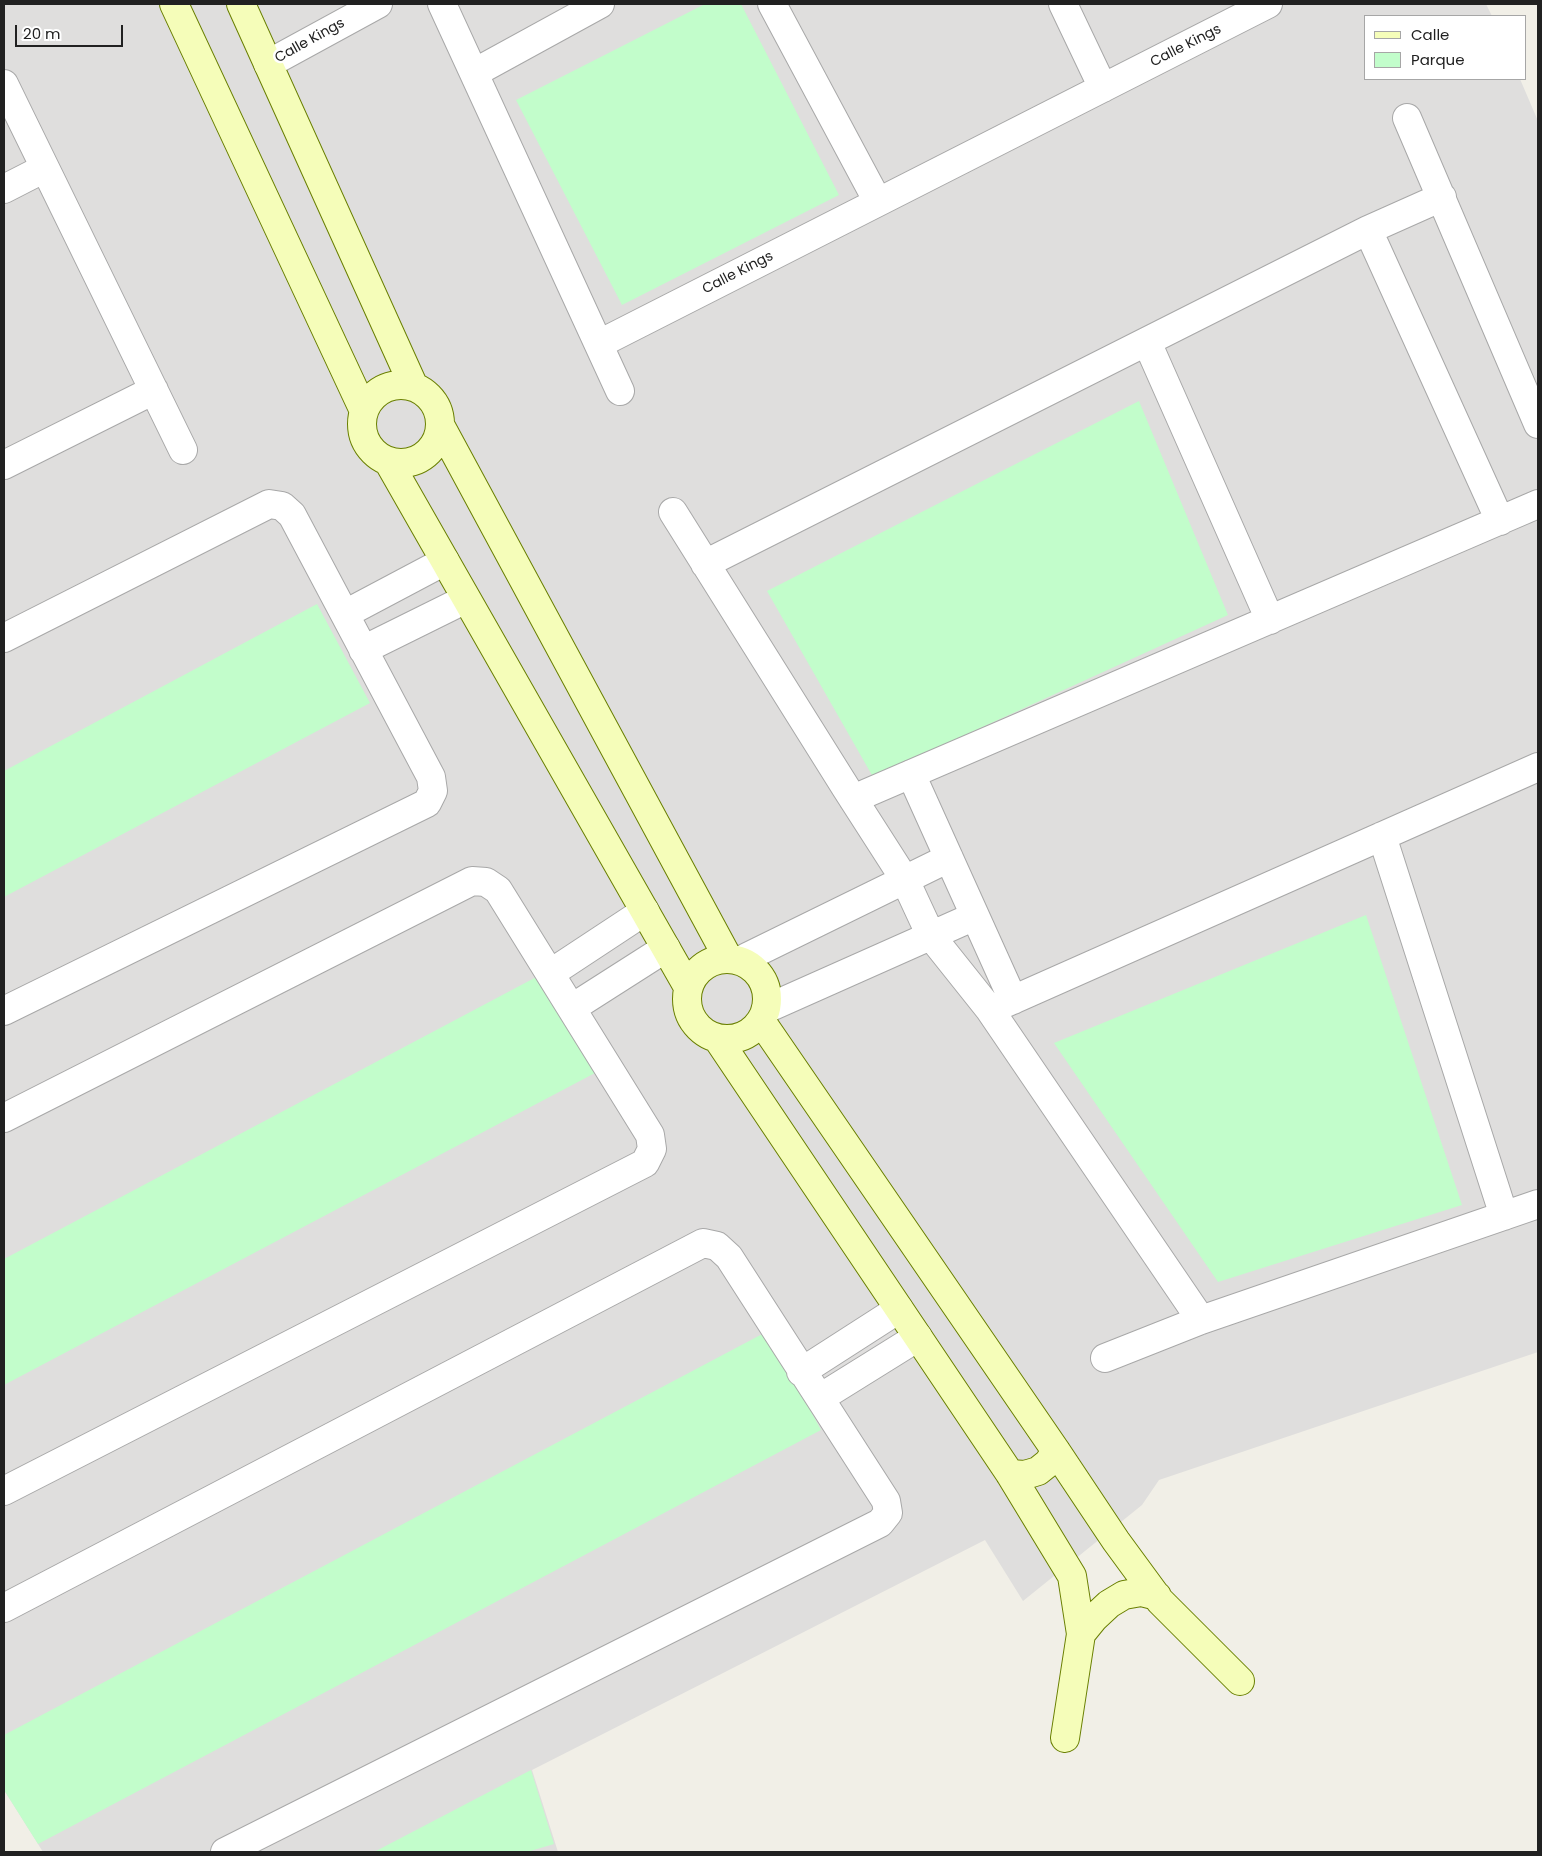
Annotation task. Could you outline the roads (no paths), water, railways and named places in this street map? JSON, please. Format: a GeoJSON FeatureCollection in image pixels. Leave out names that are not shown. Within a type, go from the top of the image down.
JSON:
{"type":"FeatureCollection","features":[{"type":"Feature","properties":{"kind":"street"},"geometry":{"type":"LineString","coordinates":[[174,4],[364,411]]}},
{"type":"Feature","properties":{"kind":"street","name":"Calle Kings"},"geometry":{"type":"LineString","coordinates":[[268,64],[378,4]]}},
{"type":"Feature","properties":{"kind":"street"},"geometry":{"type":"LineString","coordinates":[[442,4],[620,391]]}},
{"type":"Feature","properties":{"kind":"street"},"geometry":{"type":"LineString","coordinates":[[474,73],[600,4]]}},
{"type":"Feature","properties":{"kind":"street"},"geometry":{"type":"LineString","coordinates":[[772,4],[878,202]]}},
{"type":"Feature","properties":{"kind":"street"},"geometry":{"type":"LineString","coordinates":[[1062,4],[1103,88]]}},
{"type":"Feature","properties":{"kind":"street","name":"Calle Kings"},"geometry":{"type":"LineString","coordinates":[[599,344],[1268,4]]}},
{"type":"Feature","properties":{"kind":"street"},"geometry":{"type":"LineString","coordinates":[[249,6],[268,64],[414,387]]}},
{"type":"Feature","properties":{"kind":"street"},"geometry":{"type":"LineString","coordinates":[[4,84],[183,450]]}},
{"type":"Feature","properties":{"kind":"street"},"geometry":{"type":"LineString","coordinates":[[1407,118],[1538,424]]}},
{"type":"Feature","properties":{"kind":"street"},"geometry":{"type":"LineString","coordinates":[[4,189],[45,168]]}},
{"type":"Feature","properties":{"kind":"street"},"geometry":{"type":"LineString","coordinates":[[706,564],[1368,230],[1442,197]]}},
{"type":"Feature","properties":{"kind":"street"},"geometry":{"type":"LineString","coordinates":[[1368,230],[1500,521]]}},
{"type":"Feature","properties":{"kind":"street"},"geometry":{"type":"LineString","coordinates":[[1147,342],[1270,620]]}},
{"type":"Feature","properties":{"kind":"street"},"geometry":{"type":"LineString","coordinates":[[390,386],[414,387],[433,402],[438,413],[440,426],[438,438],[432,448],[423,456],[412,461],[400,463],[388,461],[377,455],[366,440],[362,423],[364,411],[370,400],[390,386]]}},
{"type":"Feature","properties":{"kind":"street"},"geometry":{"type":"LineString","coordinates":[[4,465],[154,390]]}},
{"type":"Feature","properties":{"kind":"street"},"geometry":{"type":"LineString","coordinates":[[440,426],[734,959]]}},
{"type":"Feature","properties":{"kind":"street"},"geometry":{"type":"LineString","coordinates":[[388,461],[688,987]]}},
{"type":"Feature","properties":{"kind":"street"},"geometry":{"type":"LineString","coordinates":[[4,638],[269,504],[282,506],[292,514],[430,777],[434,791],[427,803],[4,1011]]}},
{"type":"Feature","properties":{"kind":"street"},"geometry":{"type":"LineString","coordinates":[[853,799],[1538,504]]}},
{"type":"Feature","properties":{"kind":"street"},"geometry":{"type":"LineString","coordinates":[[673,512],[905,880],[931,936],[1001,1005],[1202,1320]]}},
{"type":"Feature","properties":{"kind":"street"},"geometry":{"type":"LineString","coordinates":[[345,614],[445,561]]}},
{"type":"Feature","properties":{"kind":"street"},"geometry":{"type":"LineString","coordinates":[[364,650],[466,599]]}},
{"type":"Feature","properties":{"kind":"street"},"geometry":{"type":"LineString","coordinates":[[1001,1005],[1538,767]]}},
{"type":"Feature","properties":{"kind":"street"},"geometry":{"type":"LineString","coordinates":[[911,774],[975,916],[1001,1005]]}},
{"type":"Feature","properties":{"kind":"street"},"geometry":{"type":"LineString","coordinates":[[1382,836],[1504,1216]]}},
{"type":"Feature","properties":{"kind":"street"},"geometry":{"type":"LineString","coordinates":[[734,959],[949,858]]}},
{"type":"Feature","properties":{"kind":"street"},"geometry":{"type":"LineString","coordinates":[[4,1118],[472,881],[486,882],[498,890],[650,1134],[652,1149],[645,1163],[4,1491]]}},
{"type":"Feature","properties":{"kind":"street"},"geometry":{"type":"LineString","coordinates":[[551,973],[645,911]]}},
{"type":"Feature","properties":{"kind":"street"},"geometry":{"type":"LineString","coordinates":[[764,1015],[975,916]]}},
{"type":"Feature","properties":{"kind":"street"},"geometry":{"type":"LineString","coordinates":[[572,1008],[666,948]]}},
{"type":"Feature","properties":{"kind":"street"},"geometry":{"type":"LineString","coordinates":[[715,959],[734,959],[751,966],[760,975],[768,998],[764,1015],[753,1030],[742,1037],[730,1039],[717,1038],[705,1033],[692,1018],[686,1000],[688,987],[694,974],[703,965],[715,959]]}},
{"type":"Feature","properties":{"kind":"street"},"geometry":{"type":"LineString","coordinates":[[764,1015],[1116,1541],[1160,1601],[1240,1681]]}},
{"type":"Feature","properties":{"kind":"street"},"geometry":{"type":"LineString","coordinates":[[717,1038],[1010,1474],[1072,1576],[1082,1634],[1065,1738]]}},
{"type":"Feature","properties":{"kind":"street"},"geometry":{"type":"LineString","coordinates":[[1104,1358],[1202,1320],[1538,1204]]}},
{"type":"Feature","properties":{"kind":"street"},"geometry":{"type":"LineString","coordinates":[[4,1608],[703,1243],[717,1246],[729,1257],[801,1372],[820,1398],[886,1501],[888,1513],[880,1523],[225,1852]]}},
{"type":"Feature","properties":{"kind":"street"},"geometry":{"type":"LineString","coordinates":[[801,1372],[899,1309]]}},
{"type":"Feature","properties":{"kind":"street"},"geometry":{"type":"LineString","coordinates":[[820,1398],[918,1337]]}},
{"type":"Feature","properties":{"kind":"street"},"geometry":{"type":"LineString","coordinates":[[1010,1474],[1025,1475],[1038,1471],[1048,1463],[1056,1451]]}},
{"type":"Feature","properties":{"kind":"street"},"geometry":{"type":"LineString","coordinates":[[1082,1634],[1094,1618],[1109,1604],[1124,1596],[1141,1592],[1157,1596]]}}]}
